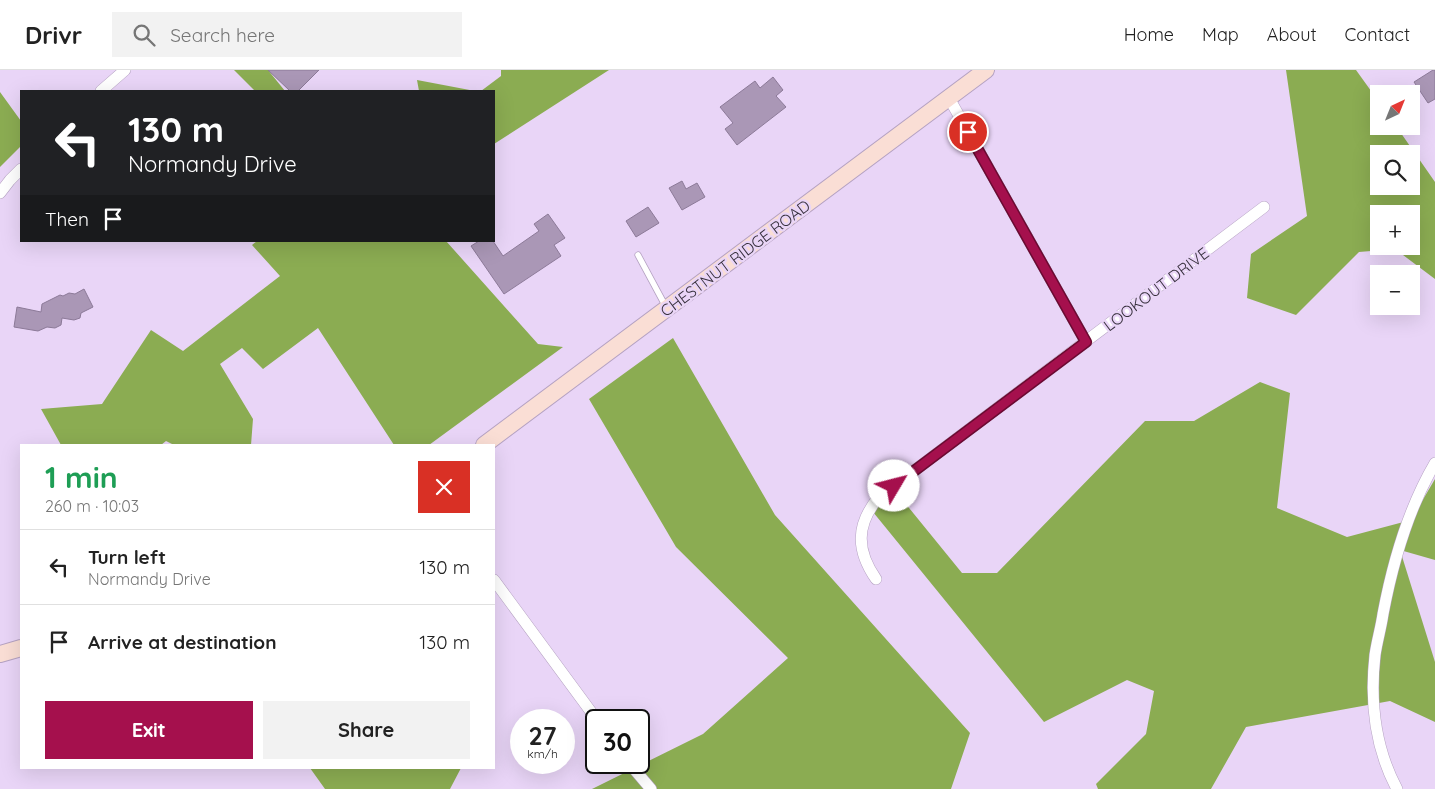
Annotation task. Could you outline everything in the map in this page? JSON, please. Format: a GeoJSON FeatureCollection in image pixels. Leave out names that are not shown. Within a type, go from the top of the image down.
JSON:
{"type":"FeatureCollection","features":[{"type":"Feature","properties":{"kind":"main road","name":"CHESTNUT RIDGE ROAD"},"geometry":{"type":"LineString","coordinates":[[485,444],[986,70]]}},
{"type":"Feature","properties":{"kind":"main road"},"geometry":{"type":"LineString","coordinates":[[0,654],[20,648]]}},
{"type":"Feature","properties":{"kind":"street"},"geometry":{"type":"LineString","coordinates":[[102,90],[124,70]]}},
{"type":"Feature","properties":{"kind":"street"},"geometry":{"type":"LineString","coordinates":[[949,98],[1086,342]]}},
{"type":"Feature","properties":{"kind":"street"},"geometry":{"type":"LineString","coordinates":[[0,193],[20,170]]}},
{"type":"Feature","properties":{"kind":"street","name":"LOOKOUT DRIVE"},"geometry":{"type":"LineString","coordinates":[[876,579],[864,559],[861,534],[864,520],[878,498],[1264,207]]}},
{"type":"Feature","properties":{"kind":"street"},"geometry":{"type":"LineString","coordinates":[[1397,789],[1385,761],[1377,733],[1373,697],[1375,653],[1399,546],[1413,508],[1435,462]]}},
{"type":"Feature","properties":{"kind":"street"},"geometry":{"type":"LineString","coordinates":[[495,581],[589,709]]}},
{"type":"Feature","properties":{"kind":"street"},"geometry":{"type":"LineString","coordinates":[[638,774],[651,789]]}},
{"type":"Feature","properties":{"kind":"lane"},"geometry":{"type":"LineString","coordinates":[[638,256],[667,309]]}},
{"type":"Feature","properties":{"kind":"green space"},"geometry":{"type":"Polygon","coordinates":[[[234,70],[268,70],[284,90],[254,90],[234,70]]]}},
{"type":"Feature","properties":{"kind":"green space"},"geometry":{"type":"Polygon","coordinates":[[[501,70],[609,70],[495,143],[495,90],[482,90],[501,76],[501,70]]]}},
{"type":"Feature","properties":{"kind":"green space"},"geometry":{"type":"Polygon","coordinates":[[[1286,70],[1356,70],[1370,89],[1370,135],[1402,135],[1409,145],[1370,145],[1370,195],[1420,195],[1420,160],[1435,182],[1435,279],[1420,268],[1420,265],[1416,265],[1403,255],[1420,255],[1420,205],[1370,205],[1370,251],[1359,252],[1296,315],[1247,298],[1251,254],[1307,216],[1286,70]]]}},
{"type":"Feature","properties":{"kind":"green space"},"geometry":{"type":"Polygon","coordinates":[[[417,80],[470,90],[419,90],[417,80]]]}},
{"type":"Feature","properties":{"kind":"green space"},"geometry":{"type":"Polygon","coordinates":[[[0,92],[20,120],[20,147],[0,167],[0,92]]]}},
{"type":"Feature","properties":{"kind":"green space"},"geometry":{"type":"Polygon","coordinates":[[[256,242],[447,242],[538,344],[563,347],[430,444],[393,444],[318,328],[263,369],[242,348],[220,364],[253,419],[251,444],[172,444],[166,441],[162,444],[60,444],[41,409],[102,404],[151,330],[183,351],[280,276],[252,245],[256,242]]]}},
{"type":"Feature","properties":{"kind":"green space"},"geometry":{"type":"Polygon","coordinates":[[[673,338],[775,515],[970,733],[951,789],[592,789],[622,774],[650,774],[650,760],[703,734],[788,658],[676,547],[589,399],[673,338]]]}},
{"type":"Feature","properties":{"kind":"green space"},"geometry":{"type":"Polygon","coordinates":[[[1260,382],[1290,393],[1277,508],[1347,537],[1411,520],[1435,479],[1435,560],[1400,550],[1435,662],[1435,722],[1390,701],[1246,727],[1211,789],[1098,789],[1096,784],[1146,734],[1154,691],[1127,680],[1044,722],[873,512],[892,487],[962,573],[997,573],[1145,421],[1194,421],[1260,382]]]}},
{"type":"Feature","properties":{"kind":"green space"},"geometry":{"type":"Polygon","coordinates":[[[311,769],[460,769],[450,789],[325,789],[311,769]]]}},
{"type":"Feature","properties":{"kind":"building"},"geometry":{"type":"Polygon","coordinates":[[[268,70],[319,70],[299,90],[289,90],[268,70]]]}},
{"type":"Feature","properties":{"kind":"building"},"geometry":{"type":"Polygon","coordinates":[[[1435,70],[1435,99],[1428,103],[1420,91],[1420,85],[1416,85],[1414,82],[1435,70]]]}},
{"type":"Feature","properties":{"kind":"building"},"geometry":{"type":"Polygon","coordinates":[[[773,77],[783,90],[776,96],[786,107],[737,145],[725,129],[733,123],[720,107],[755,81],[760,88],[773,77]]]}},
{"type":"Feature","properties":{"kind":"building"},"geometry":{"type":"Polygon","coordinates":[[[682,181],[686,189],[697,183],[705,197],[682,210],[669,188],[682,181]]]}},
{"type":"Feature","properties":{"kind":"building"},"geometry":{"type":"Polygon","coordinates":[[[648,207],[659,223],[636,237],[626,221],[648,207]]]}},
{"type":"Feature","properties":{"kind":"building"},"geometry":{"type":"Polygon","coordinates":[[[548,214],[565,238],[554,245],[561,256],[504,294],[471,246],[477,242],[494,242],[503,256],[539,231],[534,224],[548,214]]]}},
{"type":"Feature","properties":{"kind":"building"},"geometry":{"type":"Polygon","coordinates":[[[84,289],[93,307],[81,313],[80,318],[74,320],[62,318],[61,325],[55,328],[47,327],[38,331],[14,327],[17,307],[41,312],[42,304],[60,295],[75,294],[84,289]]]}},
{"type":"Feature","properties":{"kind":"route"},"geometry":{"type":"LineString","coordinates":[[894,486],[1086,342],[968,132]]}}]}
